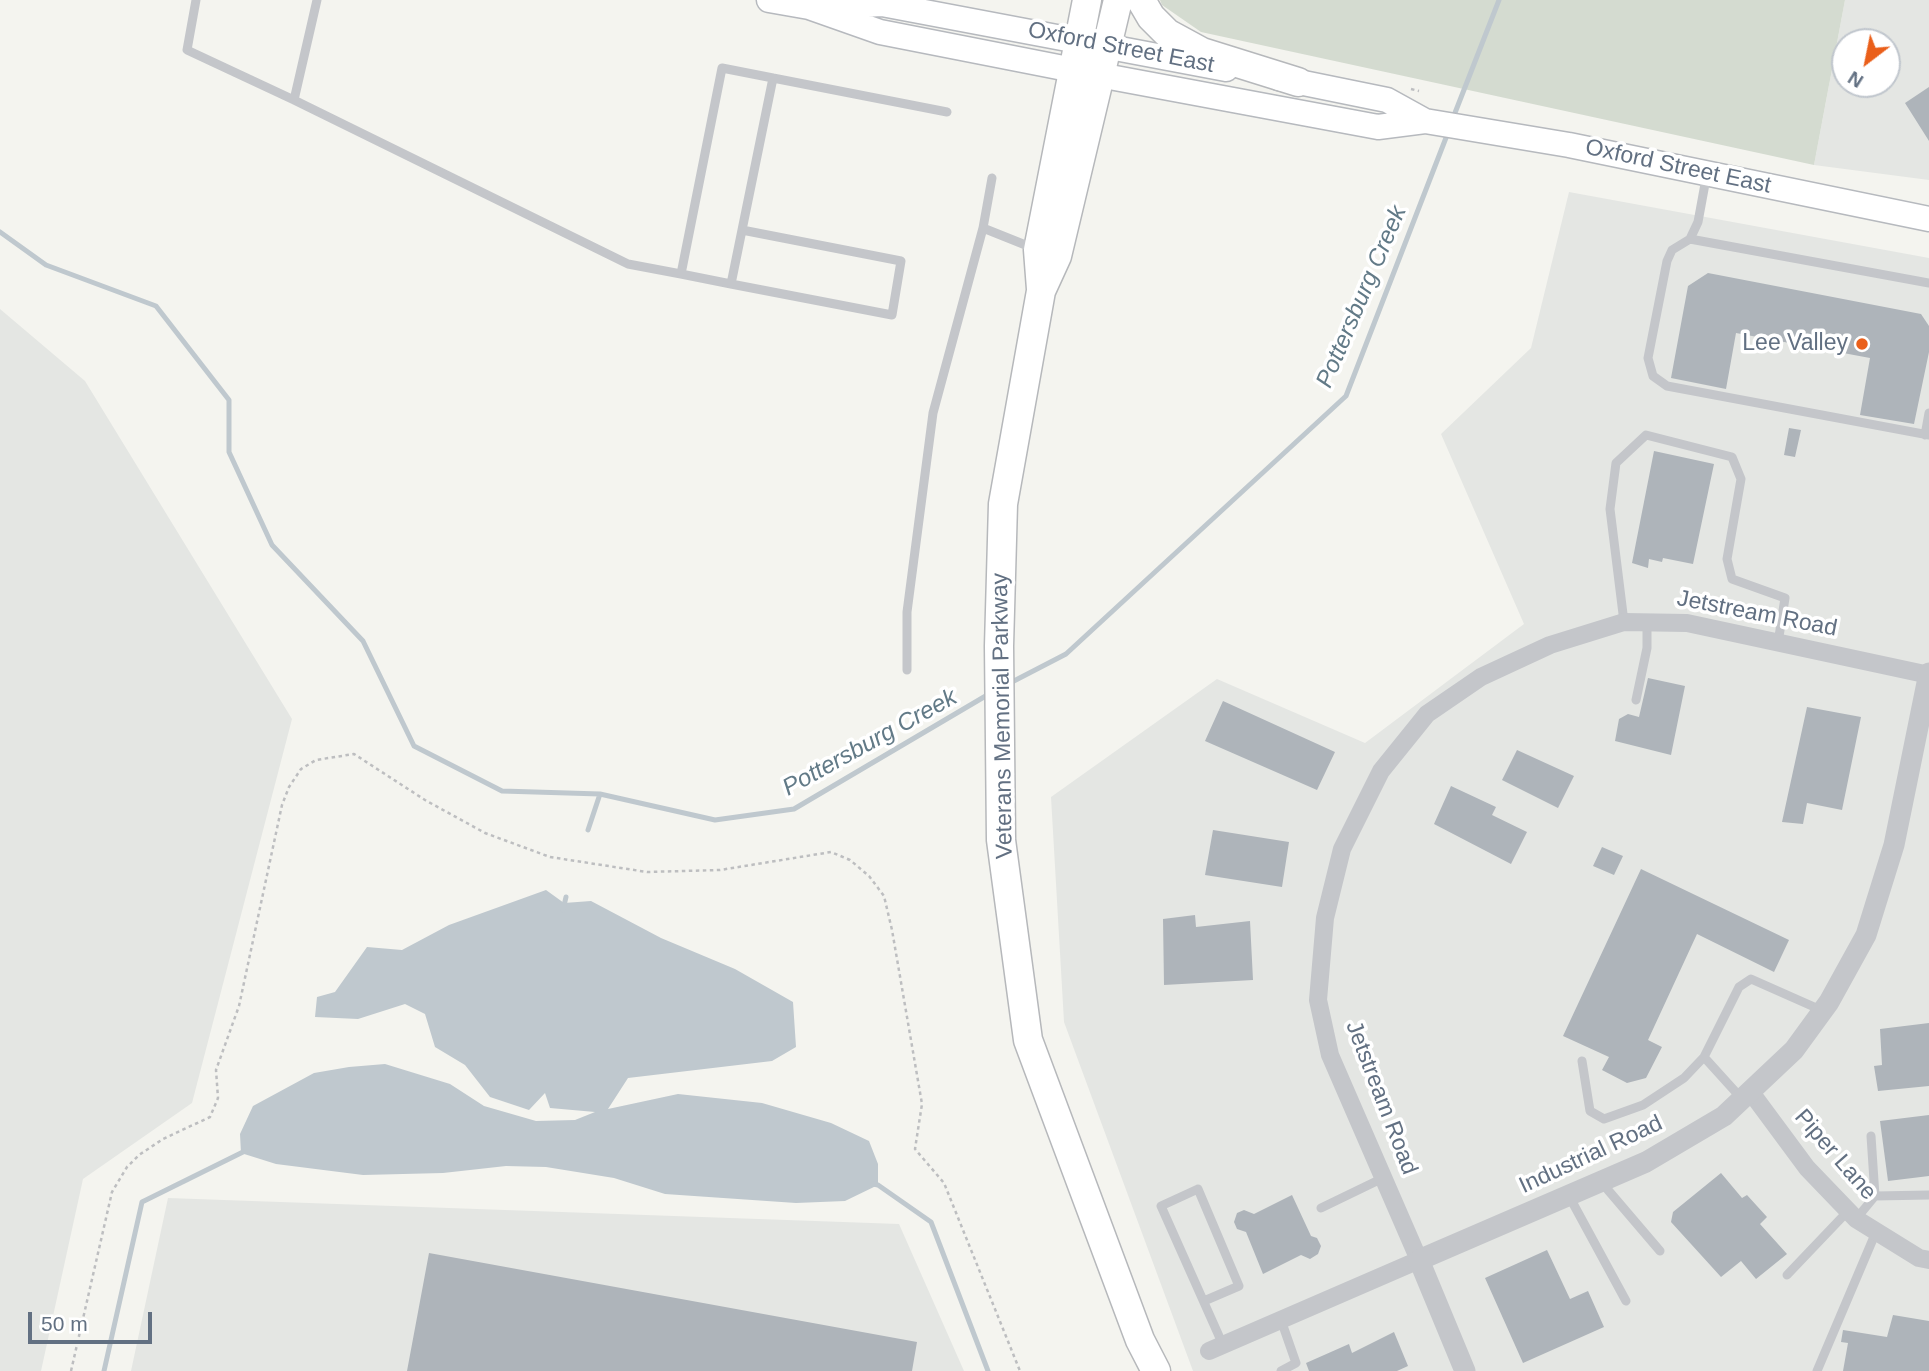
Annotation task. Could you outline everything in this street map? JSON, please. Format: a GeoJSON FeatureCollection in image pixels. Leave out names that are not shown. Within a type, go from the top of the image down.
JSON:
{"type":"FeatureCollection","features":[{"type":"Feature","properties":{"kind":"highway","name":"Veterans Memorial Parkway"},"geometry":{"type":"LineString","coordinates":[[1041,291],[1058,256],[1086,73],[1078,40],[1087,0]]}},
{"type":"Feature","properties":{"kind":"highway","name":"Veterans Memorial Parkway"},"geometry":{"type":"LineString","coordinates":[[1118,0],[1108,48],[1086,73],[1038,250],[1041,291],[1003,504],[999,646],[1001,840],[1028,1040],[1140,1340],[1156,1371]]}},
{"type":"Feature","properties":{"kind":"highway"},"geometry":{"type":"LineString","coordinates":[[1141,0],[1151,17],[1167,33],[1202,52],[1298,82]]}},
{"type":"Feature","properties":{"kind":"main road","name":"Oxford Street East"},"geometry":{"type":"LineString","coordinates":[[769,0],[810,7],[880,32],[1086,73],[1378,127],[1425,121],[1569,145],[1929,219]]}},
{"type":"Feature","properties":{"kind":"main road","name":"Oxford Street East"},"geometry":{"type":"LineString","coordinates":[[810,7],[882,4],[1078,40],[1108,48],[1387,100],[1425,121]]}},
{"type":"Feature","properties":{"kind":"street","name":"Jetstream Road"},"geometry":{"type":"LineString","coordinates":[[1465,1371],[1330,1055],[1318,1000],[1325,918],[1342,849],[1381,771],[1427,715],[1481,677],[1550,645],[1623,622],[1687,623],[1929,674]]}},
{"type":"Feature","properties":{"kind":"street","name":"Industrial Road"},"geometry":{"type":"LineString","coordinates":[[1216,1348],[1646,1162],[1724,1116],[1794,1049],[1823,1010],[1866,935],[1894,845],[1929,674]]}},
{"type":"Feature","properties":{"kind":"street","name":"Piper Lane"},"geometry":{"type":"LineString","coordinates":[[1746,1095],[1807,1168],[1852,1215],[1919,1258],[1929,1260]]}},
{"type":"Feature","properties":{"kind":"lane"},"geometry":{"type":"LineString","coordinates":[[196,0],[187,50],[628,264],[892,315],[901,261],[742,230]]}},
{"type":"Feature","properties":{"kind":"lane"},"geometry":{"type":"LineString","coordinates":[[294,100],[317,0]]}},
{"type":"Feature","properties":{"kind":"lane"},"geometry":{"type":"LineString","coordinates":[[681,274],[722,68],[947,112]]}},
{"type":"Feature","properties":{"kind":"lane"},"geometry":{"type":"LineString","coordinates":[[731,284],[773,78]]}},
{"type":"Feature","properties":{"kind":"lane"},"geometry":{"type":"LineString","coordinates":[[1707,173],[1698,222],[1690,239],[1672,250],[1667,261],[1648,358],[1653,376],[1667,386],[1927,435],[1929,413]]}},
{"type":"Feature","properties":{"kind":"lane"},"geometry":{"type":"LineString","coordinates":[[907,670],[907,612],[933,412],[983,228],[992,178]]}},
{"type":"Feature","properties":{"kind":"lane"},"geometry":{"type":"LineString","coordinates":[[983,228],[1038,250]]}},
{"type":"Feature","properties":{"kind":"lane"},"geometry":{"type":"LineString","coordinates":[[1690,239],[1929,283]]}},
{"type":"Feature","properties":{"kind":"lane"},"geometry":{"type":"LineString","coordinates":[[1623,622],[1611,498],[1616,463],[1646,435],[1732,457],[1741,479],[1727,559],[1732,579],[1786,598],[1778,643]]}},
{"type":"Feature","properties":{"kind":"lane"},"geometry":{"type":"LineString","coordinates":[[1636,700],[1647,648],[1647,622]]}},
{"type":"Feature","properties":{"kind":"lane"},"geometry":{"type":"LineString","coordinates":[[1582,1061],[1590,1111],[1604,1119],[1643,1105],[1684,1078],[1704,1057],[1739,987],[1751,979],[1823,1010]]}},
{"type":"Feature","properties":{"kind":"lane"},"geometry":{"type":"LineString","coordinates":[[1704,1057],[1746,1095]]}},
{"type":"Feature","properties":{"kind":"lane"},"geometry":{"type":"LineString","coordinates":[[1871,1136],[1875,1196]]}},
{"type":"Feature","properties":{"kind":"lane"},"geometry":{"type":"LineString","coordinates":[[1321,1208],[1383,1178]]}},
{"type":"Feature","properties":{"kind":"lane"},"geometry":{"type":"LineString","coordinates":[[1601,1182],[1660,1251]]}},
{"type":"Feature","properties":{"kind":"lane"},"geometry":{"type":"LineString","coordinates":[[1204,1301],[1239,1286],[1198,1189],[1161,1206],[1204,1301],[1216,1348]]}},
{"type":"Feature","properties":{"kind":"lane"},"geometry":{"type":"LineString","coordinates":[[1787,1275],[1875,1196],[1929,1195]]}},
{"type":"Feature","properties":{"kind":"lane"},"geometry":{"type":"LineString","coordinates":[[1569,1196],[1626,1301]]}},
{"type":"Feature","properties":{"kind":"lane"},"geometry":{"type":"LineString","coordinates":[[1817,1371],[1876,1231]]}},
{"type":"Feature","properties":{"kind":"lane"},"geometry":{"type":"LineString","coordinates":[[1281,1320],[1296,1363],[1281,1371]]}},
{"type":"Feature","properties":{"kind":"path"},"geometry":{"type":"LineString","coordinates":[[71,1371],[112,1192],[127,1167],[139,1155],[163,1139],[210,1117],[218,1098],[216,1070],[239,1006],[282,804],[289,787],[302,769],[316,760],[354,754],[425,800],[485,833],[550,857],[647,872],[720,870],[831,852],[850,860],[869,876],[884,896],[892,930],[922,1104],[915,1149],[944,1183],[1020,1371]]}},
{"type":"Feature","properties":{"kind":"shaded area"},"geometry":{"type":"Polygon","coordinates":[[[1160,0],[1845,0],[1840,28],[1831,28],[1831,75],[1814,165],[1201,32],[1162,5],[1160,0]]]}},
{"type":"Feature","properties":{"kind":"shaded area"},"geometry":{"type":"Polygon","coordinates":[[[1845,0],[1929,0],[1929,180],[1814,165],[1831,75],[1831,98],[1901,98],[1901,28],[1840,28],[1845,0]]]}},
{"type":"Feature","properties":{"kind":"shaded area"},"geometry":{"type":"Polygon","coordinates":[[[1569,192],[1929,258],[1929,1371],[1193,1371],[1064,1022],[1051,797],[1217,679],[1365,743],[1524,624],[1441,434],[1531,348],[1569,192]]]}},
{"type":"Feature","properties":{"kind":"shaded area"},"geometry":{"type":"Polygon","coordinates":[[[0,309],[85,381],[292,719],[192,1103],[83,1179],[41,1371],[0,1371],[0,309]]]}},
{"type":"Feature","properties":{"kind":"shaded area"},"geometry":{"type":"Polygon","coordinates":[[[546,890],[564,903],[591,901],[661,938],[735,969],[793,1002],[796,1047],[772,1061],[628,1078],[608,1109],[678,1094],[762,1103],[831,1123],[869,1141],[878,1164],[878,1185],[845,1201],[796,1203],[665,1194],[614,1178],[546,1167],[506,1166],[443,1173],[363,1175],[276,1164],[241,1153],[240,1134],[253,1106],[314,1073],[349,1067],[385,1064],[450,1084],[484,1106],[536,1121],[575,1120],[595,1112],[550,1108],[545,1093],[529,1110],[490,1097],[465,1065],[435,1047],[425,1014],[405,1004],[358,1019],[315,1017],[317,997],[335,992],[367,947],[402,950],[449,925],[546,890]]]}},
{"type":"Feature","properties":{"kind":"shaded area"},"geometry":{"type":"Polygon","coordinates":[[[168,1198],[899,1224],[964,1371],[131,1371],[168,1198]]]}},
{"type":"Feature","properties":{"kind":"building"},"geometry":{"type":"Polygon","coordinates":[[[1929,87],[1929,141],[1905,103],[1929,87]]]}},
{"type":"Feature","properties":{"kind":"building"},"geometry":{"type":"Polygon","coordinates":[[[1708,273],[1921,314],[1929,326],[1929,352],[1914,424],[1860,415],[1870,358],[1736,333],[1726,389],[1671,378],[1688,286],[1708,273]]]}},
{"type":"Feature","properties":{"kind":"building"},"geometry":{"type":"Polygon","coordinates":[[[1789,428],[1801,430],[1795,457],[1784,455],[1789,428]]]}},
{"type":"Feature","properties":{"kind":"building"},"geometry":{"type":"Polygon","coordinates":[[[1654,451],[1714,464],[1693,564],[1663,558],[1662,562],[1649,559],[1648,568],[1632,563],[1654,451]]]}},
{"type":"Feature","properties":{"kind":"building"},"geometry":{"type":"Polygon","coordinates":[[[1648,678],[1685,686],[1671,755],[1615,741],[1619,719],[1628,714],[1639,717],[1648,678]]]}},
{"type":"Feature","properties":{"kind":"building"},"geometry":{"type":"Polygon","coordinates":[[[1223,701],[1335,752],[1317,790],[1205,741],[1223,701]]]}},
{"type":"Feature","properties":{"kind":"building"},"geometry":{"type":"Polygon","coordinates":[[[1807,707],[1861,717],[1842,810],[1807,803],[1803,824],[1782,822],[1807,707]]]}},
{"type":"Feature","properties":{"kind":"building"},"geometry":{"type":"Polygon","coordinates":[[[1517,750],[1574,776],[1558,808],[1502,780],[1517,750]]]}},
{"type":"Feature","properties":{"kind":"building"},"geometry":{"type":"Polygon","coordinates":[[[1451,786],[1496,807],[1492,815],[1527,832],[1511,864],[1434,824],[1451,786]]]}},
{"type":"Feature","properties":{"kind":"building"},"geometry":{"type":"Polygon","coordinates":[[[1213,830],[1289,842],[1282,887],[1205,875],[1213,830]]]}},
{"type":"Feature","properties":{"kind":"building"},"geometry":{"type":"Polygon","coordinates":[[[1602,847],[1623,856],[1614,875],[1593,866],[1602,847]]]}},
{"type":"Feature","properties":{"kind":"building"},"geometry":{"type":"Polygon","coordinates":[[[1641,869],[1789,940],[1774,972],[1697,934],[1648,1040],[1662,1047],[1646,1078],[1627,1083],[1602,1070],[1609,1057],[1563,1036],[1641,869]]]}},
{"type":"Feature","properties":{"kind":"building"},"geometry":{"type":"Polygon","coordinates":[[[1195,915],[1196,927],[1250,921],[1253,980],[1164,985],[1163,919],[1195,915]]]}},
{"type":"Feature","properties":{"kind":"building"},"geometry":{"type":"Polygon","coordinates":[[[1929,1023],[1929,1086],[1878,1091],[1874,1066],[1882,1065],[1880,1029],[1929,1023]]]}},
{"type":"Feature","properties":{"kind":"building"},"geometry":{"type":"Polygon","coordinates":[[[1929,1115],[1929,1176],[1888,1181],[1880,1121],[1929,1115]]]}},
{"type":"Feature","properties":{"kind":"building"},"geometry":{"type":"Polygon","coordinates":[[[1721,1173],[1742,1198],[1747,1195],[1767,1217],[1760,1224],[1787,1254],[1756,1279],[1741,1261],[1721,1277],[1671,1222],[1673,1212],[1721,1173]]]}},
{"type":"Feature","properties":{"kind":"building"},"geometry":{"type":"Polygon","coordinates":[[[1292,1195],[1311,1236],[1317,1238],[1321,1246],[1318,1254],[1310,1259],[1301,1255],[1263,1274],[1246,1232],[1237,1229],[1234,1222],[1237,1213],[1244,1210],[1254,1214],[1292,1195]]]}},
{"type":"Feature","properties":{"kind":"building"},"geometry":{"type":"Polygon","coordinates":[[[1547,1250],[1570,1299],[1588,1291],[1604,1327],[1523,1363],[1485,1278],[1547,1250]]]}},
{"type":"Feature","properties":{"kind":"building"},"geometry":{"type":"Polygon","coordinates":[[[429,1253],[917,1342],[912,1371],[407,1371],[429,1253]]]}},
{"type":"Feature","properties":{"kind":"building"},"geometry":{"type":"Polygon","coordinates":[[[1893,1315],[1929,1321],[1929,1371],[1843,1371],[1848,1343],[1841,1342],[1843,1330],[1887,1337],[1893,1315]]]}},
{"type":"Feature","properties":{"kind":"building"},"geometry":{"type":"Polygon","coordinates":[[[1394,1332],[1408,1366],[1397,1371],[1309,1371],[1306,1363],[1349,1344],[1352,1353],[1394,1332]]]}},
{"type":"Feature","properties":{"kind":"waterway","name":"Pottersburg Creek"},"geometry":{"type":"LineString","coordinates":[[1453,118],[1499,0]]}},
{"type":"Feature","properties":{"kind":"waterway","name":"Pottersburg Creek"},"geometry":{"type":"LineString","coordinates":[[1010,683],[1066,654],[1346,396],[1449,130]]}},
{"type":"Feature","properties":{"kind":"waterway","name":"Pottersburg Creek"},"geometry":{"type":"LineString","coordinates":[[0,232],[46,265],[156,306],[229,400],[229,452],[272,545],[363,641],[414,746],[502,791],[600,794],[715,820],[794,809],[989,694]]}},
{"type":"Feature","properties":{"kind":"waterway"},"geometry":{"type":"LineString","coordinates":[[588,830],[600,794]]}},
{"type":"Feature","properties":{"kind":"waterway"},"geometry":{"type":"LineString","coordinates":[[563,910],[566,897]]}},
{"type":"Feature","properties":{"kind":"waterway"},"geometry":{"type":"LineString","coordinates":[[104,1371],[142,1202],[245,1151]]}},
{"type":"Feature","properties":{"kind":"waterway"},"geometry":{"type":"LineString","coordinates":[[873,1184],[931,1222],[988,1371]]}},
{"type":"Feature","properties":{"kind":"place","name":"Lee Valley"},"geometry":{"type":"Point","coordinates":[1862,344]}}]}
